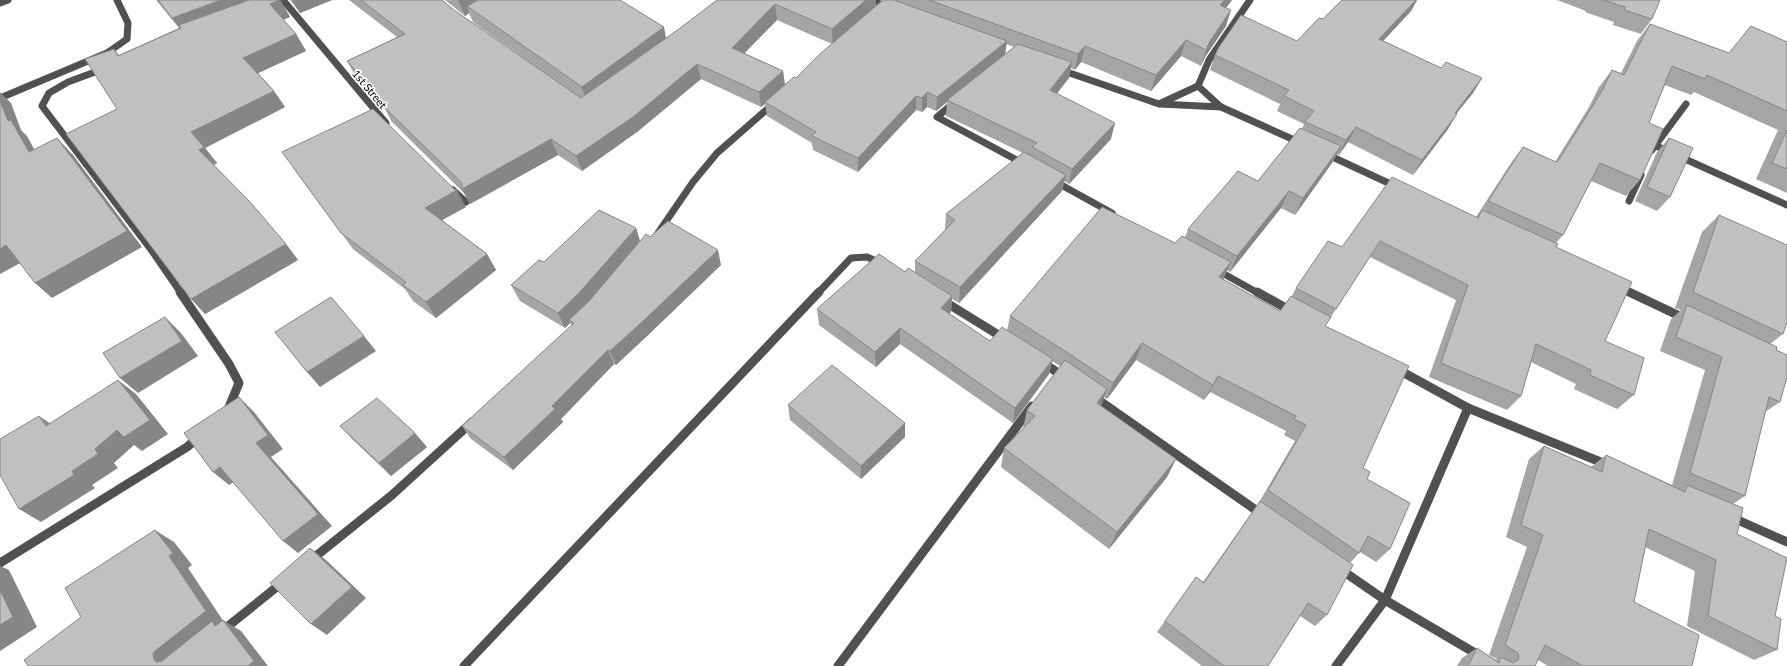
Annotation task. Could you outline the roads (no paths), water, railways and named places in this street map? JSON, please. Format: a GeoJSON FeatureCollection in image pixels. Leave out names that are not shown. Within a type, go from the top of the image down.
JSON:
{"type":"FeatureCollection","features":[{"type":"Feature","properties":{"kind":"street"},"geometry":{"type":"LineString","coordinates":[[0,3],[8,0]]}},
{"type":"Feature","properties":{"kind":"street"},"geometry":{"type":"LineString","coordinates":[[0,98],[107,53],[127,39],[128,23],[117,0]]}},
{"type":"Feature","properties":{"kind":"street"},"geometry":{"type":"LineString","coordinates":[[870,0],[892,8]]}},
{"type":"Feature","properties":{"kind":"street"},"geometry":{"type":"LineString","coordinates":[[1159,104],[1198,86],[1209,60],[1250,0]]}},
{"type":"Feature","properties":{"kind":"street"},"geometry":{"type":"LineString","coordinates":[[262,10],[284,1]]}},
{"type":"Feature","properties":{"kind":"street","name":"1st Street"},"geometry":{"type":"LineString","coordinates":[[284,1],[380,117],[391,127]]}},
{"type":"Feature","properties":{"kind":"street"},"geometry":{"type":"LineString","coordinates":[[880,11],[885,6]]}},
{"type":"Feature","properties":{"kind":"street"},"geometry":{"type":"LineString","coordinates":[[110,66],[68,82],[49,93],[42,106],[152,251],[229,364],[239,383],[227,412],[222,417]]}},
{"type":"Feature","properties":{"kind":"street"},"geometry":{"type":"LineString","coordinates":[[1051,66],[1159,104],[1221,107]]}},
{"type":"Feature","properties":{"kind":"street"},"geometry":{"type":"LineString","coordinates":[[1198,86],[1221,107],[1307,146]]}},
{"type":"Feature","properties":{"kind":"street"},"geometry":{"type":"LineString","coordinates":[[653,239],[693,182],[717,153],[781,97]]}},
{"type":"Feature","properties":{"kind":"street"},"geometry":{"type":"LineString","coordinates":[[961,97],[937,117],[1028,166]]}},
{"type":"Feature","properties":{"kind":"street"},"geometry":{"type":"LineString","coordinates":[[1629,201],[1654,145],[1686,104]]}},
{"type":"Feature","properties":{"kind":"street"},"geometry":{"type":"LineString","coordinates":[[1654,145],[1787,205]]}},
{"type":"Feature","properties":{"kind":"street"},"geometry":{"type":"LineString","coordinates":[[1321,152],[1408,191]]}},
{"type":"Feature","properties":{"kind":"street"},"geometry":{"type":"LineString","coordinates":[[1049,178],[1119,216]]}},
{"type":"Feature","properties":{"kind":"street"},"geometry":{"type":"LineString","coordinates":[[450,186],[466,202]]}},
{"type":"Feature","properties":{"kind":"street"},"geometry":{"type":"LineString","coordinates":[[464,666],[851,258],[867,257],[890,267]]}},
{"type":"Feature","properties":{"kind":"street"},"geometry":{"type":"LineString","coordinates":[[1210,266],[1300,316]]}},
{"type":"Feature","properties":{"kind":"street"},"geometry":{"type":"LineString","coordinates":[[1609,282],[1694,323]]}},
{"type":"Feature","properties":{"kind":"street"},"geometry":{"type":"LineString","coordinates":[[937,296],[1011,343]]}},
{"type":"Feature","properties":{"kind":"street"},"geometry":{"type":"LineString","coordinates":[[1038,359],[1055,375],[1071,381]]}},
{"type":"Feature","properties":{"kind":"street"},"geometry":{"type":"LineString","coordinates":[[1391,366],[1468,408],[1615,468]]}},
{"type":"Feature","properties":{"kind":"street"},"geometry":{"type":"LineString","coordinates":[[1084,390],[1274,523]]}},
{"type":"Feature","properties":{"kind":"street"},"geometry":{"type":"LineString","coordinates":[[838,666],[1039,398]]}},
{"type":"Feature","properties":{"kind":"street"},"geometry":{"type":"LineString","coordinates":[[1336,666],[1385,600],[1468,408]]}},
{"type":"Feature","properties":{"kind":"street"},"geometry":{"type":"LineString","coordinates":[[307,563],[392,495],[479,416]]}},
{"type":"Feature","properties":{"kind":"street"},"geometry":{"type":"LineString","coordinates":[[0,562],[187,447],[204,432]]}},
{"type":"Feature","properties":{"kind":"street"},"geometry":{"type":"LineString","coordinates":[[1725,514],[1787,542]]}},
{"type":"Feature","properties":{"kind":"street"},"geometry":{"type":"LineString","coordinates":[[1333,564],[1385,600],[1497,666]]}},
{"type":"Feature","properties":{"kind":"street"},"geometry":{"type":"LineString","coordinates":[[216,637],[288,578]]}}]}
